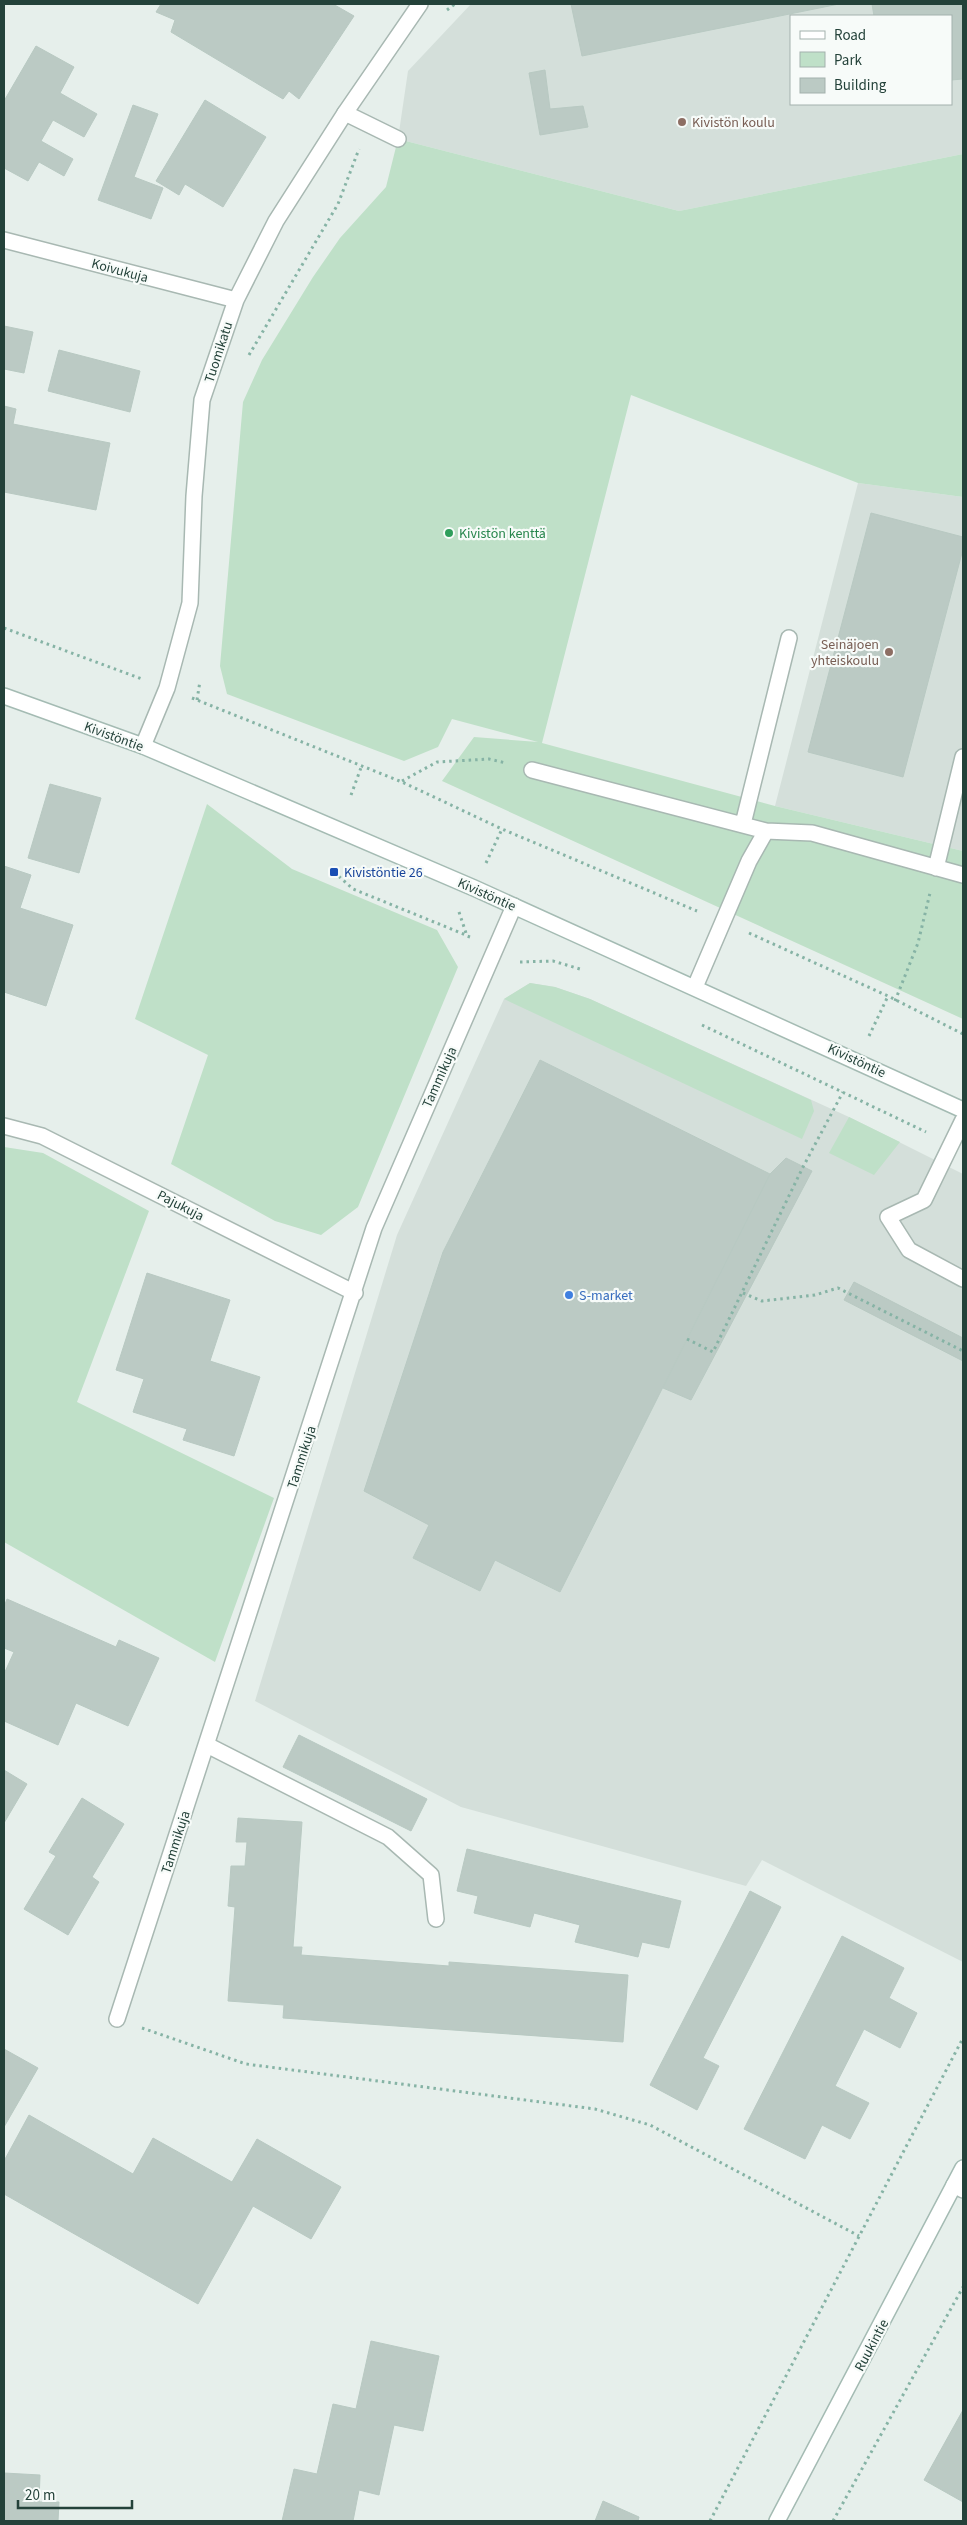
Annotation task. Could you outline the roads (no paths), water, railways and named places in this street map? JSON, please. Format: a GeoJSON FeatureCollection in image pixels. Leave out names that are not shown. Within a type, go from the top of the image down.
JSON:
{"type":"FeatureCollection","features":[{"type":"Feature","properties":{"kind":"street","name":"Tuomikatu"},"geometry":{"type":"LineString","coordinates":[[142,746],[167,688],[190,603],[194,496],[202,400],[236,300],[276,221],[415,5]]}},
{"type":"Feature","properties":{"kind":"street"},"geometry":{"type":"LineString","coordinates":[[345,113],[398,139]]}},
{"type":"Feature","properties":{"kind":"street","name":"Koivukuja"},"geometry":{"type":"LineString","coordinates":[[4,240],[236,300]]}},
{"type":"Feature","properties":{"kind":"street"},"geometry":{"type":"LineString","coordinates":[[743,824],[789,638]]}},
{"type":"Feature","properties":{"kind":"street","name":"Kivistöntie"},"geometry":{"type":"LineString","coordinates":[[4,696],[142,746],[514,906],[963,1110]]}},
{"type":"Feature","properties":{"kind":"street"},"geometry":{"type":"LineString","coordinates":[[936,868],[963,757]]}},
{"type":"Feature","properties":{"kind":"street"},"geometry":{"type":"LineString","coordinates":[[532,770],[766,831],[812,833],[963,876]]}},
{"type":"Feature","properties":{"kind":"street"},"geometry":{"type":"LineString","coordinates":[[695,987],[748,860],[766,831]]}},
{"type":"Feature","properties":{"kind":"street","name":"Tammikuja"},"geometry":{"type":"LineString","coordinates":[[117,2019],[374,1228],[514,906]]}},
{"type":"Feature","properties":{"kind":"street"},"geometry":{"type":"LineString","coordinates":[[963,1120],[924,1200],[888,1217],[909,1250],[963,1279]]}},
{"type":"Feature","properties":{"kind":"street","name":"Pajukuja"},"geometry":{"type":"LineString","coordinates":[[4,1126],[42,1136],[354,1293]]}},
{"type":"Feature","properties":{"kind":"street"},"geometry":{"type":"LineString","coordinates":[[207,1745],[388,1837],[431,1875],[436,1919]]}},
{"type":"Feature","properties":{"kind":"street","name":"Ruukintie"},"geometry":{"type":"LineString","coordinates":[[777,2521],[959,2188],[963,2168]]}},
{"type":"Feature","properties":{"kind":"place","name":"Kivistön koulu"},"geometry":{"type":"Point","coordinates":[682,122]}},
{"type":"Feature","properties":{"kind":"place","name":"Kivistön kenttä"},"geometry":{"type":"Point","coordinates":[449,533]}},
{"type":"Feature","properties":{"kind":"place","name":"Seinäjoen yhteiskoulu"},"geometry":{"type":"Point","coordinates":[889,652]}},
{"type":"Feature","properties":{"kind":"place","name":"Kivistöntie 26"},"geometry":{"type":"Point","coordinates":[334,872]}},
{"type":"Feature","properties":{"kind":"place","name":"S-market"},"geometry":{"type":"Point","coordinates":[569,1295]}}]}
